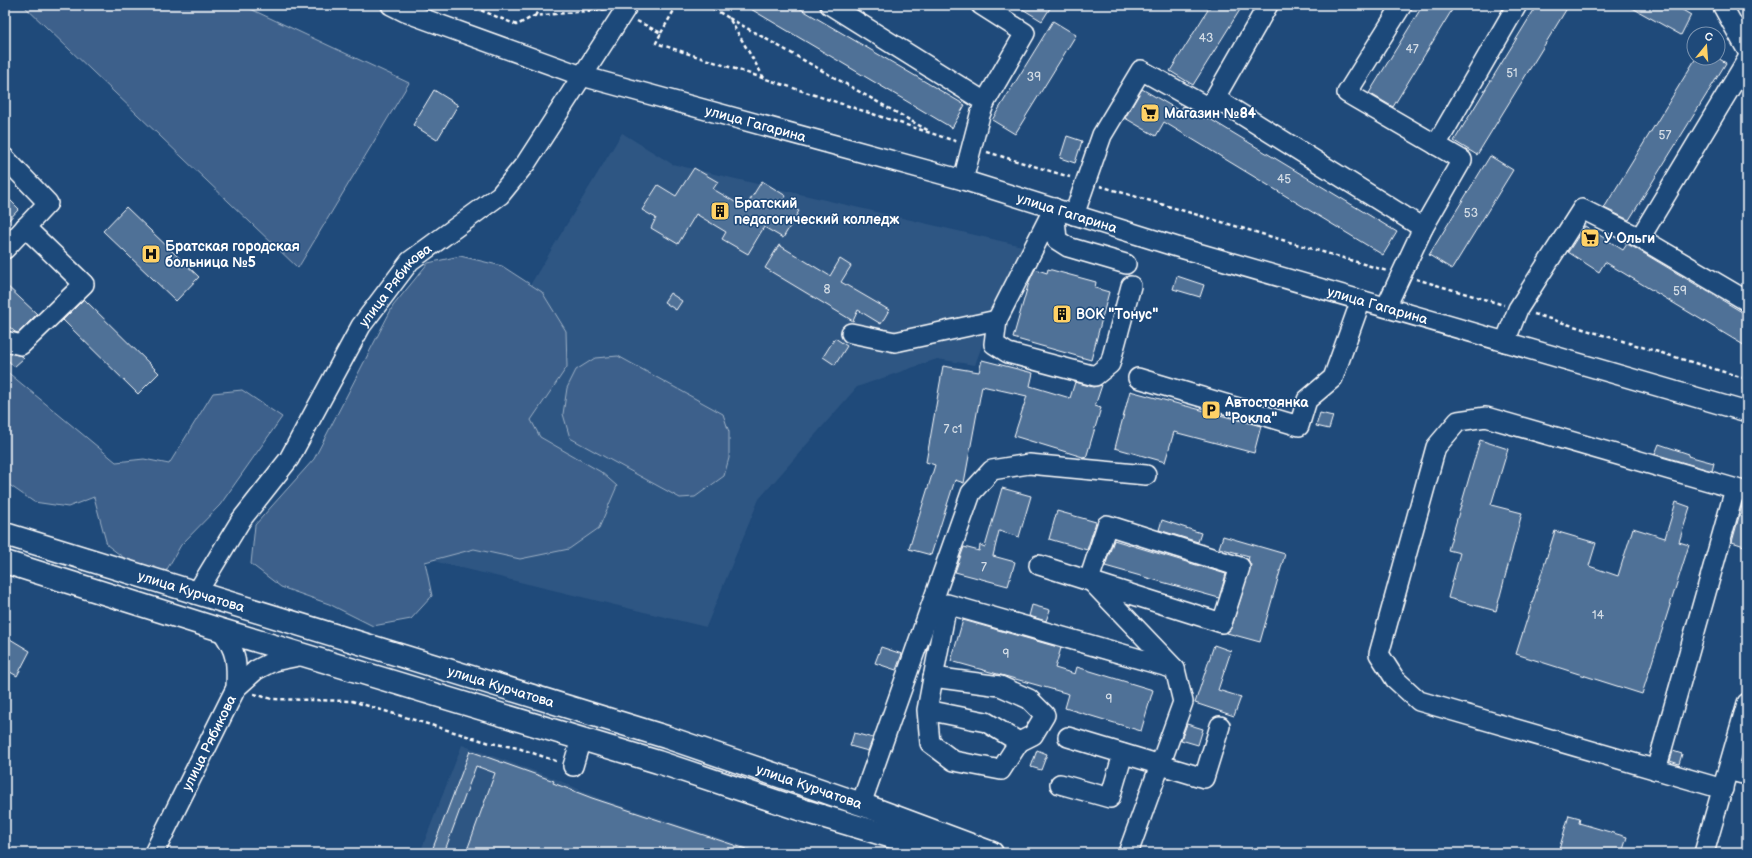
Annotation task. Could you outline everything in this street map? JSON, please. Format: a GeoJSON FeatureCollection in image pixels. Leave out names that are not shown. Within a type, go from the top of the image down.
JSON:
{"type":"FeatureCollection","features":[{"type":"Feature","properties":{"kind":"main road","name":"улица Курчатова"},"geometry":{"type":"LineString","coordinates":[[13,537],[666,737],[861,804],[992,853]]}},
{"type":"Feature","properties":{"kind":"main road"},"geometry":{"type":"LineString","coordinates":[[13,537],[8,563],[221,630],[658,762],[805,811],[946,853]]}},
{"type":"Feature","properties":{"kind":"main road"},"geometry":{"type":"LineString","coordinates":[[658,762],[666,737]]}},
{"type":"Feature","properties":{"kind":"street"},"geometry":{"type":"LineString","coordinates":[[830,5],[985,102]]}},
{"type":"Feature","properties":{"kind":"street"},"geometry":{"type":"LineString","coordinates":[[963,180],[980,115],[985,102],[1026,33],[1005,11],[981,5]]}},
{"type":"Feature","properties":{"kind":"street"},"geometry":{"type":"LineString","coordinates":[[1074,215],[1102,135],[1142,70],[1209,108],[1268,5]]}},
{"type":"Feature","properties":{"kind":"street"},"geometry":{"type":"LineString","coordinates":[[1386,307],[1422,228],[1462,160],[1347,93],[1402,5]]}},
{"type":"Feature","properties":{"kind":"street"},"geometry":{"type":"LineString","coordinates":[[1436,145],[1517,5]]}},
{"type":"Feature","properties":{"kind":"street"},"geometry":{"type":"LineString","coordinates":[[1722,5],[1747,50]]}},
{"type":"Feature","properties":{"kind":"street","name":"улица Гагарина"},"geometry":{"type":"LineString","coordinates":[[402,7],[582,76],[963,180],[1177,247],[1747,412]]}},
{"type":"Feature","properties":{"kind":"street","name":"улица Рябикова"},"geometry":{"type":"LineString","coordinates":[[196,594],[241,520],[289,459],[361,326],[410,261],[500,195],[526,163],[625,9]]}},
{"type":"Feature","properties":{"kind":"street"},"geometry":{"type":"LineString","coordinates":[[1640,238],[1747,60]]}},
{"type":"Feature","properties":{"kind":"street"},"geometry":{"type":"LineString","coordinates":[[1215,98],[1422,228]]}},
{"type":"Feature","properties":{"kind":"street"},"geometry":{"type":"LineString","coordinates":[[5,158],[48,203],[5,249]]}},
{"type":"Feature","properties":{"kind":"street"},"geometry":{"type":"LineString","coordinates":[[1054,208],[1057,240],[1068,247],[1126,264]]}},
{"type":"Feature","properties":{"kind":"street"},"geometry":{"type":"LineString","coordinates":[[1054,208],[997,320],[994,344],[1008,353],[1095,376],[1110,364],[1131,286]]}},
{"type":"Feature","properties":{"kind":"street"},"geometry":{"type":"LineString","coordinates":[[1505,342],[1518,309],[1582,209],[1640,238],[1747,301]]}},
{"type":"Feature","properties":{"kind":"street"},"geometry":{"type":"LineString","coordinates":[[5,341],[22,345],[84,284],[26,227]]}},
{"type":"Feature","properties":{"kind":"street"},"geometry":{"type":"LineString","coordinates":[[1138,378],[1299,426],[1307,400],[1333,378],[1361,300]]}},
{"type":"Feature","properties":{"kind":"street"},"geometry":{"type":"LineString","coordinates":[[851,333],[895,342],[997,320]]}},
{"type":"Feature","properties":{"kind":"street"},"geometry":{"type":"LineString","coordinates":[[1656,770],[1741,490],[1486,417],[1458,421],[1436,447],[1380,654],[1395,679],[1419,701],[1656,770],[1723,789]]}},
{"type":"Feature","properties":{"kind":"street"},"geometry":{"type":"LineString","coordinates":[[861,804],[971,492],[992,470],[1029,464],[1146,475]]}},
{"type":"Feature","properties":{"kind":"street"},"geometry":{"type":"LineString","coordinates":[[1039,565],[1222,623],[1240,568],[1106,525],[1089,580]]}},
{"type":"Feature","properties":{"kind":"street"},"geometry":{"type":"LineString","coordinates":[[1089,580],[1175,669],[1183,702],[1161,766],[1128,853]]}},
{"type":"Feature","properties":{"kind":"street"},"geometry":{"type":"LineString","coordinates":[[933,677],[1000,686],[1029,699],[1045,715],[1033,735],[1019,742],[1001,770],[954,761],[930,742],[927,710],[933,677],[947,604],[1175,669]]}},
{"type":"Feature","properties":{"kind":"street","name":"улица Рябикова"},"geometry":{"type":"LineString","coordinates":[[154,853],[244,691],[231,644],[221,630]]}},
{"type":"Feature","properties":{"kind":"street"},"geometry":{"type":"LineString","coordinates":[[244,691],[256,670],[274,661],[304,655]]}},
{"type":"Feature","properties":{"kind":"street"},"geometry":{"type":"LineString","coordinates":[[1704,853],[1747,703]]}},
{"type":"Feature","properties":{"kind":"street"},"geometry":{"type":"LineString","coordinates":[[927,710],[986,722],[1019,742]]}},
{"type":"Feature","properties":{"kind":"street"},"geometry":{"type":"LineString","coordinates":[[1068,737],[1204,778],[1220,726]]}},
{"type":"Feature","properties":{"kind":"street"},"geometry":{"type":"LineString","coordinates":[[573,766],[581,739]]}},
{"type":"Feature","properties":{"kind":"street"},"geometry":{"type":"LineString","coordinates":[[1060,784],[1110,798],[1123,754]]}},
{"type":"Feature","properties":{"kind":"street"},"geometry":{"type":"LineString","coordinates":[[1728,770],[1747,776]]}},
{"type":"Feature","properties":{"kind":"path"},"geometry":{"type":"LineString","coordinates":[[468,5],[517,25],[534,16],[611,8],[604,5]]}},
{"type":"Feature","properties":{"kind":"path"},"geometry":{"type":"LineString","coordinates":[[534,16],[541,5]]}},
{"type":"Feature","properties":{"kind":"path"},"geometry":{"type":"LineString","coordinates":[[678,5],[656,43],[972,147],[1518,309],[1747,379]]}},
{"type":"Feature","properties":{"kind":"path"},"geometry":{"type":"LineString","coordinates":[[707,5],[935,135]]}},
{"type":"Feature","properties":{"kind":"path"},"geometry":{"type":"LineString","coordinates":[[625,9],[661,33]]}},
{"type":"Feature","properties":{"kind":"path"},"geometry":{"type":"LineString","coordinates":[[729,18],[764,78]]}},
{"type":"Feature","properties":{"kind":"path"},"geometry":{"type":"LineString","coordinates":[[244,691],[272,699],[352,701],[490,743],[518,748],[573,766]]}},
{"type":"Feature","properties":{"kind":"shaded area"},"geometry":{"type":"Polygon","coordinates":[[[23,5],[242,5],[409,83],[298,268],[23,5]]]}},
{"type":"Feature","properties":{"kind":"shaded area"},"geometry":{"type":"Polygon","coordinates":[[[622,133],[672,164],[1026,247],[995,309],[975,365],[937,359],[857,387],[759,499],[706,627],[437,562],[506,325],[622,133]]]}},
{"type":"Feature","properties":{"kind":"shaded area"},"geometry":{"type":"Polygon","coordinates":[[[460,256],[502,266],[542,292],[566,331],[567,367],[531,420],[540,437],[601,472],[617,486],[599,528],[569,549],[520,559],[474,549],[425,562],[432,596],[411,619],[373,626],[329,604],[281,587],[251,564],[255,525],[314,459],[393,306],[428,263],[460,256]]]}},
{"type":"Feature","properties":{"kind":"shaded area"},"geometry":{"type":"Polygon","coordinates":[[[618,356],[723,414],[729,432],[729,458],[724,476],[695,497],[680,498],[570,438],[563,414],[567,388],[576,370],[595,358],[618,356]]]}},
{"type":"Feature","properties":{"kind":"shaded area"},"geometry":{"type":"Polygon","coordinates":[[[5,370],[116,462],[144,459],[169,464],[213,393],[242,390],[282,417],[220,505],[181,545],[166,571],[140,570],[107,545],[94,497],[68,507],[34,502],[5,482],[5,370]]]}},
{"type":"Feature","properties":{"kind":"shaded area"},"geometry":{"type":"Polygon","coordinates":[[[462,745],[551,777],[601,799],[765,853],[420,853],[462,745]]]}},
{"type":"Feature","properties":{"kind":"building"},"geometry":{"type":"Polygon","coordinates":[[[744,5],[794,5],[965,105],[952,128],[744,5]]]}},
{"type":"Feature","properties":{"kind":"building"},"geometry":{"type":"Polygon","coordinates":[[[1016,5],[1052,5],[1042,21],[1016,5]]]}},
{"type":"Feature","properties":{"kind":"building"},"geometry":{"type":"Polygon","coordinates":[[[1211,5],[1243,5],[1193,85],[1170,71],[1211,5]]]}},
{"type":"Feature","properties":{"kind":"building"},"geometry":{"type":"Polygon","coordinates":[[[1423,5],[1455,5],[1393,107],[1369,93],[1423,5]]]}},
{"type":"Feature","properties":{"kind":"building"},"geometry":{"type":"Polygon","coordinates":[[[1537,5],[1569,5],[1477,155],[1454,141],[1537,5]]]}},
{"type":"Feature","properties":{"kind":"building"},"geometry":{"type":"Polygon","coordinates":[[[1627,5],[1674,5],[1691,15],[1681,35],[1627,5]]]}},
{"type":"Feature","properties":{"kind":"building"},"geometry":{"type":"Polygon","coordinates":[[[1053,21],[1076,35],[1015,134],[992,120],[1053,21]]]}},
{"type":"Feature","properties":{"kind":"building"},"geometry":{"type":"Polygon","coordinates":[[[1691,66],[1724,66],[1629,220],[1604,208],[1691,66]]]}},
{"type":"Feature","properties":{"kind":"building"},"geometry":{"type":"Polygon","coordinates":[[[1142,89],[1180,111],[1183,106],[1204,118],[1210,119],[1397,232],[1383,255],[1164,122],[1156,136],[1125,118],[1142,89]]]}},
{"type":"Feature","properties":{"kind":"building"},"geometry":{"type":"Polygon","coordinates":[[[434,90],[458,105],[437,140],[413,125],[434,90]]]}},
{"type":"Feature","properties":{"kind":"building"},"geometry":{"type":"Polygon","coordinates":[[[1067,136],[1082,141],[1075,163],[1060,158],[1067,136]]]}},
{"type":"Feature","properties":{"kind":"building"},"geometry":{"type":"Polygon","coordinates":[[[1490,156],[1513,170],[1452,269],[1429,255],[1490,156]]]}},
{"type":"Feature","properties":{"kind":"building","name":"Братский педагогический колледж"},"geometry":{"type":"Polygon","coordinates":[[[694,168],[718,182],[713,189],[745,208],[762,181],[786,196],[782,202],[799,211],[783,238],[764,227],[748,254],[722,239],[726,232],[696,214],[678,244],[651,228],[656,218],[642,210],[658,185],[676,196],[694,168]]]}},
{"type":"Feature","properties":{"kind":"building"},"geometry":{"type":"Polygon","coordinates":[[[5,195],[19,209],[5,224],[5,195]]]}},
{"type":"Feature","properties":{"kind":"building","name":"Братская городская больница №5"},"geometry":{"type":"Polygon","coordinates":[[[126,207],[199,277],[176,301],[103,231],[126,207]]]}},
{"type":"Feature","properties":{"kind":"building"},"geometry":{"type":"Polygon","coordinates":[[[1585,226],[1623,250],[1627,244],[1635,248],[1747,315],[1747,347],[1605,262],[1599,272],[1568,252],[1585,226]]]}},
{"type":"Feature","properties":{"kind":"building"},"geometry":{"type":"Polygon","coordinates":[[[779,245],[830,276],[840,259],[851,266],[841,282],[889,310],[881,324],[858,310],[853,321],[765,268],[779,245]]]}},
{"type":"Feature","properties":{"kind":"building","name":"ВОК \"Тонус\""},"geometry":{"type":"Polygon","coordinates":[[[1035,269],[1047,273],[1048,269],[1096,282],[1095,288],[1109,292],[1091,360],[1013,338],[1029,282],[1035,269]]]}},
{"type":"Feature","properties":{"kind":"building"},"geometry":{"type":"Polygon","coordinates":[[[1177,276],[1204,285],[1200,297],[1173,289],[1177,276]]]}},
{"type":"Feature","properties":{"kind":"building"},"geometry":{"type":"Polygon","coordinates":[[[5,284],[37,314],[18,333],[5,323],[5,284]]]}},
{"type":"Feature","properties":{"kind":"building"},"geometry":{"type":"Polygon","coordinates":[[[670,293],[682,301],[676,310],[664,302],[670,293]]]}},
{"type":"Feature","properties":{"kind":"building"},"geometry":{"type":"Polygon","coordinates":[[[84,299],[159,373],[138,394],[63,320],[84,299]]]}},
{"type":"Feature","properties":{"kind":"building"},"geometry":{"type":"Polygon","coordinates":[[[835,338],[847,346],[835,365],[823,357],[835,338]]]}},
{"type":"Feature","properties":{"kind":"building"},"geometry":{"type":"Polygon","coordinates":[[[5,352],[22,356],[24,358],[14,367],[5,357],[5,352]]]}},
{"type":"Feature","properties":{"kind":"building"},"geometry":{"type":"Polygon","coordinates":[[[982,360],[1033,373],[1030,386],[1070,398],[1075,382],[1093,387],[1102,385],[1095,406],[1101,408],[1086,458],[1014,436],[1027,396],[982,386],[964,483],[955,480],[931,555],[909,549],[935,465],[926,462],[943,366],[979,372],[982,360]]]}},
{"type":"Feature","properties":{"kind":"building"},"geometry":{"type":"Polygon","coordinates":[[[1130,391],[1261,426],[1254,453],[1174,432],[1165,462],[1115,448],[1130,391]]]}},
{"type":"Feature","properties":{"kind":"building"},"geometry":{"type":"Polygon","coordinates":[[[1320,413],[1333,416],[1329,429],[1316,426],[1320,413]]]}},
{"type":"Feature","properties":{"kind":"building"},"geometry":{"type":"Polygon","coordinates":[[[1480,440],[1508,449],[1491,505],[1522,513],[1496,611],[1448,598],[1460,553],[1448,550],[1480,440]]]}},
{"type":"Feature","properties":{"kind":"building"},"geometry":{"type":"Polygon","coordinates":[[[1659,444],[1689,454],[1688,456],[1714,463],[1712,471],[1655,454],[1659,444]]]}},
{"type":"Feature","properties":{"kind":"building"},"geometry":{"type":"Polygon","coordinates":[[[1002,488],[1031,496],[1019,537],[999,531],[993,556],[1015,562],[1008,586],[955,572],[964,547],[979,551],[980,545],[985,547],[1002,488]]]}},
{"type":"Feature","properties":{"kind":"building"},"geometry":{"type":"Polygon","coordinates":[[[1676,502],[1690,507],[1679,542],[1689,545],[1642,694],[1516,654],[1555,531],[1596,543],[1589,566],[1618,576],[1633,528],[1665,538],[1676,502]]]}},
{"type":"Feature","properties":{"kind":"building"},"geometry":{"type":"Polygon","coordinates":[[[1743,502],[1747,503],[1747,547],[1732,542],[1743,502]]]}},
{"type":"Feature","properties":{"kind":"building"},"geometry":{"type":"Polygon","coordinates":[[[1057,511],[1096,522],[1087,550],[1049,539],[1057,511]]]}},
{"type":"Feature","properties":{"kind":"building"},"geometry":{"type":"Polygon","coordinates":[[[1162,520],[1201,533],[1198,542],[1159,530],[1162,520]]]}},
{"type":"Feature","properties":{"kind":"building"},"geometry":{"type":"Polygon","coordinates":[[[1223,536],[1285,554],[1260,642],[1227,633],[1232,626],[1251,565],[1248,560],[1249,556],[1219,548],[1223,536]]]}},
{"type":"Feature","properties":{"kind":"building"},"geometry":{"type":"Polygon","coordinates":[[[1114,540],[1226,574],[1219,598],[1105,566],[1114,540]]]}},
{"type":"Feature","properties":{"kind":"building"},"geometry":{"type":"Polygon","coordinates":[[[1032,605],[1050,610],[1046,621],[1029,616],[1032,605]]]}},
{"type":"Feature","properties":{"kind":"building"},"geometry":{"type":"Polygon","coordinates":[[[963,620],[1061,648],[1055,668],[1075,674],[1077,667],[1153,690],[1141,731],[1065,708],[1069,694],[951,661],[963,620]]]}},
{"type":"Feature","properties":{"kind":"building"},"geometry":{"type":"Polygon","coordinates":[[[5,636],[30,651],[17,676],[5,669],[5,636]]]}},
{"type":"Feature","properties":{"kind":"building"},"geometry":{"type":"Polygon","coordinates":[[[1214,645],[1231,651],[1218,690],[1241,697],[1234,716],[1195,703],[1214,645]]]}},
{"type":"Feature","properties":{"kind":"building"},"geometry":{"type":"Polygon","coordinates":[[[881,647],[902,654],[896,670],[875,663],[881,647]]]}},
{"type":"Feature","properties":{"kind":"building"},"geometry":{"type":"Polygon","coordinates":[[[1187,724],[1203,729],[1198,745],[1181,740],[1187,724]]]}},
{"type":"Feature","properties":{"kind":"building"},"geometry":{"type":"Polygon","coordinates":[[[854,733],[873,738],[868,751],[850,746],[854,733]]]}},
{"type":"Feature","properties":{"kind":"building"},"geometry":{"type":"Polygon","coordinates":[[[1037,750],[1047,754],[1041,770],[1031,767],[1037,750]]]}},
{"type":"Feature","properties":{"kind":"building"},"geometry":{"type":"Polygon","coordinates":[[[470,751],[554,781],[553,783],[592,798],[752,851],[752,853],[466,853],[495,773],[476,766],[444,853],[431,853],[470,751]]]}},
{"type":"Feature","properties":{"kind":"building"},"geometry":{"type":"Polygon","coordinates":[[[1673,751],[1682,754],[1679,764],[1670,761],[1673,751]]]}},
{"type":"Feature","properties":{"kind":"building"},"geometry":{"type":"Polygon","coordinates":[[[1569,815],[1580,818],[1579,823],[1627,837],[1622,853],[1558,853],[1569,815]]]}},
{"type":"Feature","properties":{"kind":"place","name":"Магазин №84"},"geometry":{"type":"Point","coordinates":[1150,113]}},
{"type":"Feature","properties":{"kind":"place","name":"Братский педагогический колледж"},"geometry":{"type":"Point","coordinates":[720,211]}},
{"type":"Feature","properties":{"kind":"place","name":"У Ольги"},"geometry":{"type":"Point","coordinates":[1590,238]}},
{"type":"Feature","properties":{"kind":"place","name":"Братская городская больница №5"},"geometry":{"type":"Point","coordinates":[151,254]}},
{"type":"Feature","properties":{"kind":"place","name":"ВОК \"Тонус\""},"geometry":{"type":"Point","coordinates":[1062,314]}},
{"type":"Feature","properties":{"kind":"place","name":"Автостоянка \"Рокла\""},"geometry":{"type":"Point","coordinates":[1211,410]}}]}
